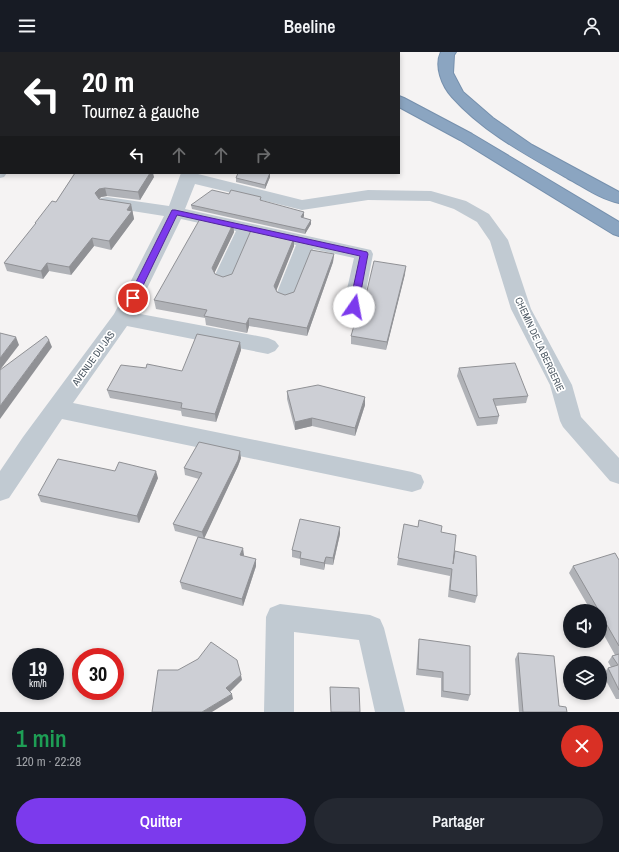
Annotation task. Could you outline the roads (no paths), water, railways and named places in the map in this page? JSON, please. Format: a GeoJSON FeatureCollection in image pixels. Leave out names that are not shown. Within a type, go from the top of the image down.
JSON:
{"type":"FeatureCollection","features":[{"type":"Feature","properties":{"kind":"highway"},"geometry":{"type":"LineString","coordinates":[[449,52],[447,54],[446,73],[457,94],[487,121],[526,148],[603,191],[619,198]]}},
{"type":"Feature","properties":{"kind":"highway"},"geometry":{"type":"LineString","coordinates":[[400,102],[466,137],[619,230]]}},
{"type":"Feature","properties":{"kind":"street","name":"AVENUE DU JAS"},"geometry":{"type":"LineString","coordinates":[[0,491],[6,470],[57,409],[122,318],[175,212],[189,175]]}},
{"type":"Feature","properties":{"kind":"street","name":"CHEMIN DE LA BERGERIE"},"geometry":{"type":"LineString","coordinates":[[189,175],[302,205],[368,195],[431,196],[460,204],[483,218],[499,240],[521,309],[561,385],[571,421],[619,474]]}},
{"type":"Feature","properties":{"kind":"street"},"geometry":{"type":"LineString","coordinates":[[107,202],[175,212],[364,254],[354,307]]}},
{"type":"Feature","properties":{"kind":"street"},"geometry":{"type":"LineString","coordinates":[[224,277],[246,229]]}},
{"type":"Feature","properties":{"kind":"street"},"geometry":{"type":"LineString","coordinates":[[286,295],[306,242]]}},
{"type":"Feature","properties":{"kind":"street"},"geometry":{"type":"LineString","coordinates":[[122,318],[268,346]]}},
{"type":"Feature","properties":{"kind":"street"},"geometry":{"type":"LineString","coordinates":[[57,409],[412,482]]}},
{"type":"Feature","properties":{"kind":"street"},"geometry":{"type":"LineString","coordinates":[[279,712],[280,617],[370,628],[390,712]]}}]}
